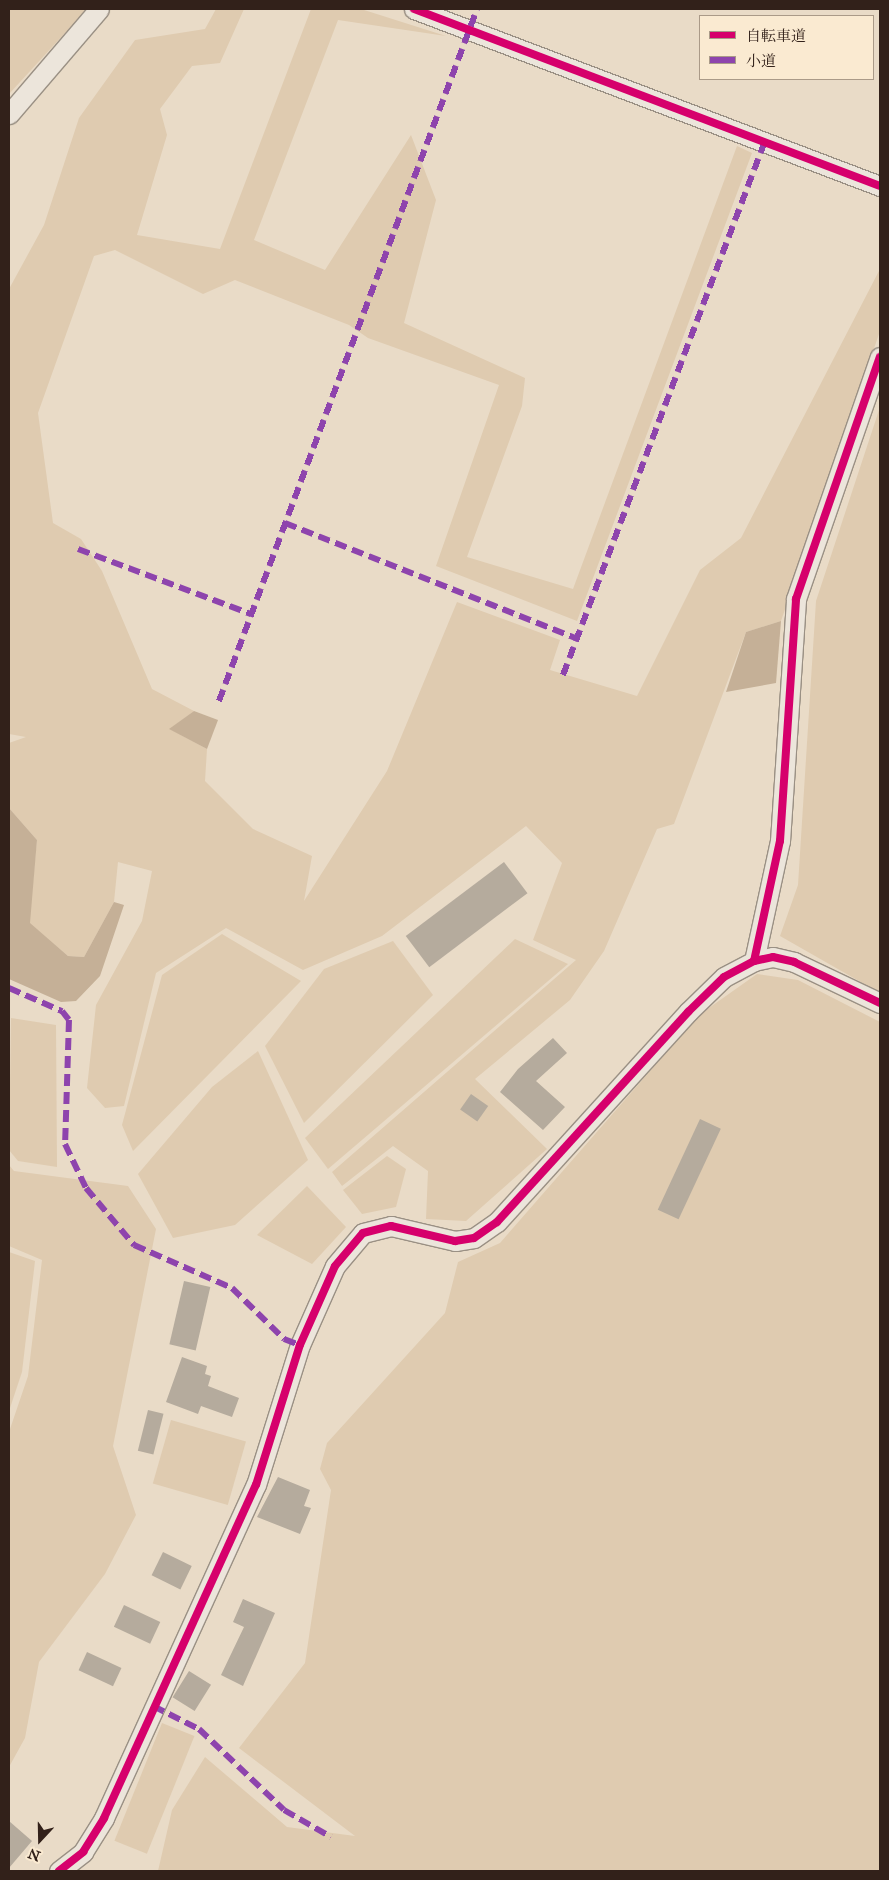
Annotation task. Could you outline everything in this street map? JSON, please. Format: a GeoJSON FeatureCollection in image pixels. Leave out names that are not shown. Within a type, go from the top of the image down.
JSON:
{"type":"FeatureCollection","features":[{"type":"Feature","properties":{"kind":"street"},"geometry":{"type":"LineString","coordinates":[[9,114],[99,9]]}},
{"type":"Feature","properties":{"kind":"street"},"geometry":{"type":"LineString","coordinates":[[414,9],[880,186]]}},
{"type":"Feature","properties":{"kind":"street"},"geometry":{"type":"LineString","coordinates":[[754,961],[780,841],[796,599],[880,357]]}},
{"type":"Feature","properties":{"kind":"street"},"geometry":{"type":"LineString","coordinates":[[59,1871],[83,1852],[104,1818],[256,1485],[300,1345],[335,1266],[362,1232],[391,1226],[455,1241],[474,1238],[497,1222],[688,1012],[724,978],[754,961],[773,957],[794,962],[880,1003]]}},
{"type":"Feature","properties":{"kind":"shaded area"},"geometry":{"type":"Polygon","coordinates":[[[9,9],[87,9],[9,94],[9,9]]]}},
{"type":"Feature","properties":{"kind":"shaded area"},"geometry":{"type":"Polygon","coordinates":[[[216,9],[244,9],[220,63],[192,66],[160,109],[167,135],[137,235],[220,249],[311,9],[361,9],[446,36],[338,20],[254,240],[325,270],[411,135],[436,200],[404,323],[525,378],[522,406],[467,557],[573,589],[737,146],[752,153],[577,621],[436,566],[499,385],[368,338],[349,325],[235,280],[203,294],[115,250],[94,256],[38,413],[53,523],[81,539],[102,571],[152,689],[194,711],[170,729],[207,749],[205,781],[253,829],[312,856],[304,901],[387,771],[457,602],[560,640],[550,670],[637,696],[700,570],[741,538],[880,269],[880,331],[781,621],[746,632],[674,824],[657,829],[604,951],[570,1000],[475,1079],[547,1149],[466,1221],[426,1219],[428,1171],[393,1146],[342,1186],[332,1172],[576,960],[533,940],[562,863],[526,826],[382,936],[303,970],[226,928],[156,973],[124,1106],[105,1108],[87,1088],[96,1005],[142,921],[152,871],[118,862],[114,902],[84,957],[68,956],[29,923],[37,840],[9,808],[9,743],[26,737],[9,734],[9,289],[44,225],[79,118],[135,40],[205,29],[216,9]]]}},
{"type":"Feature","properties":{"kind":"shaded area"},"geometry":{"type":"Polygon","coordinates":[[[880,407],[880,993],[780,936],[798,885],[816,601],[880,407]]]}},
{"type":"Feature","properties":{"kind":"shaded area"},"geometry":{"type":"Polygon","coordinates":[[[781,621],[776,683],[726,692],[746,632],[781,621]]]}},
{"type":"Feature","properties":{"kind":"shaded area"},"geometry":{"type":"Polygon","coordinates":[[[194,711],[218,720],[207,749],[169,729],[194,711]]]}},
{"type":"Feature","properties":{"kind":"shaded area"},"geometry":{"type":"Polygon","coordinates":[[[9,808],[37,840],[30,923],[68,956],[84,957],[114,902],[124,905],[100,976],[76,1001],[61,1002],[9,979],[9,808]]]}},
{"type":"Feature","properties":{"kind":"shaded area"},"geometry":{"type":"Polygon","coordinates":[[[222,934],[301,981],[133,1151],[122,1125],[162,975],[222,934]]]}},
{"type":"Feature","properties":{"kind":"shaded area"},"geometry":{"type":"Polygon","coordinates":[[[515,939],[568,964],[328,1169],[305,1138],[515,939]]]}},
{"type":"Feature","properties":{"kind":"shaded area"},"geometry":{"type":"Polygon","coordinates":[[[393,941],[433,995],[304,1123],[265,1046],[324,969],[393,941]]]}},
{"type":"Feature","properties":{"kind":"shaded area"},"geometry":{"type":"Polygon","coordinates":[[[757,974],[798,980],[880,1022],[880,1871],[158,1871],[172,1810],[205,1757],[287,1827],[355,1836],[239,1748],[305,1663],[331,1490],[320,1469],[327,1443],[445,1313],[458,1262],[500,1243],[699,1015],[757,974]]]}},
{"type":"Feature","properties":{"kind":"shaded area"},"geometry":{"type":"Polygon","coordinates":[[[11,1018],[56,1025],[57,1167],[18,1161],[9,1150],[11,1018]]]}},
{"type":"Feature","properties":{"kind":"shaded area"},"geometry":{"type":"Polygon","coordinates":[[[258,1051],[308,1160],[235,1225],[173,1238],[138,1174],[212,1087],[258,1051]]]}},
{"type":"Feature","properties":{"kind":"shaded area"},"geometry":{"type":"Polygon","coordinates":[[[387,1156],[406,1169],[396,1207],[362,1214],[343,1190],[387,1156]]]}},
{"type":"Feature","properties":{"kind":"shaded area"},"geometry":{"type":"Polygon","coordinates":[[[9,1165],[14,1171],[128,1186],[156,1229],[113,1446],[136,1515],[105,1574],[39,1662],[25,1738],[9,1767],[9,1432],[28,1376],[42,1260],[9,1246],[9,1165]]]}},
{"type":"Feature","properties":{"kind":"shaded area"},"geometry":{"type":"Polygon","coordinates":[[[307,1186],[346,1227],[312,1264],[257,1235],[307,1186]]]}},
{"type":"Feature","properties":{"kind":"shaded area"},"geometry":{"type":"Polygon","coordinates":[[[9,1252],[35,1261],[22,1372],[9,1411],[9,1252]]]}},
{"type":"Feature","properties":{"kind":"shaded area"},"geometry":{"type":"Polygon","coordinates":[[[171,1420],[246,1441],[228,1505],[153,1483],[171,1420]]]}},
{"type":"Feature","properties":{"kind":"shaded area"},"geometry":{"type":"Polygon","coordinates":[[[162,1723],[194,1736],[147,1854],[114,1841],[162,1723]]]}},
{"type":"Feature","properties":{"kind":"building"},"geometry":{"type":"Polygon","coordinates":[[[504,862],[527,893],[429,967],[406,936],[504,862]]]}},
{"type":"Feature","properties":{"kind":"building"},"geometry":{"type":"Polygon","coordinates":[[[553,1038],[567,1053],[536,1081],[565,1107],[543,1130],[500,1092],[518,1069],[553,1038]]]}},
{"type":"Feature","properties":{"kind":"building"},"geometry":{"type":"Polygon","coordinates":[[[471,1094],[488,1106],[477,1122],[460,1110],[471,1094]]]}},
{"type":"Feature","properties":{"kind":"building"},"geometry":{"type":"Polygon","coordinates":[[[700,1119],[721,1129],[679,1219],[658,1210],[700,1119]]]}},
{"type":"Feature","properties":{"kind":"building"},"geometry":{"type":"Polygon","coordinates":[[[184,1281],[210,1287],[196,1350],[169,1344],[184,1281]]]}},
{"type":"Feature","properties":{"kind":"building"},"geometry":{"type":"Polygon","coordinates":[[[182,1357],[207,1366],[205,1374],[211,1376],[208,1386],[239,1398],[232,1417],[201,1406],[198,1414],[166,1402],[182,1357]]]}},
{"type":"Feature","properties":{"kind":"building"},"geometry":{"type":"Polygon","coordinates":[[[148,1410],[164,1414],[153,1455],[138,1451],[148,1410]]]}},
{"type":"Feature","properties":{"kind":"building"},"geometry":{"type":"Polygon","coordinates":[[[278,1477],[310,1490],[304,1506],[311,1508],[300,1534],[257,1517],[278,1477]]]}},
{"type":"Feature","properties":{"kind":"building"},"geometry":{"type":"Polygon","coordinates":[[[163,1552],[192,1566],[180,1589],[152,1575],[163,1552]]]}},
{"type":"Feature","properties":{"kind":"building"},"geometry":{"type":"Polygon","coordinates":[[[243,1599],[275,1613],[243,1686],[221,1675],[244,1627],[233,1622],[243,1599]]]}},
{"type":"Feature","properties":{"kind":"building"},"geometry":{"type":"Polygon","coordinates":[[[124,1605],[160,1622],[150,1644],[114,1627],[124,1605]]]}},
{"type":"Feature","properties":{"kind":"building"},"geometry":{"type":"Polygon","coordinates":[[[87,1652],[121,1668],[113,1686],[79,1670],[87,1652]]]}},
{"type":"Feature","properties":{"kind":"building"},"geometry":{"type":"Polygon","coordinates":[[[189,1671],[211,1685],[195,1711],[173,1697],[189,1671]]]}},
{"type":"Feature","properties":{"kind":"building"},"geometry":{"type":"Polygon","coordinates":[[[9,1821],[32,1841],[9,1868],[9,1821]]]}},
{"type":"Feature","properties":{"kind":"marked path"},"geometry":{"type":"LineString","coordinates":[[219,701],[477,9]]}},
{"type":"Feature","properties":{"kind":"marked path"},"geometry":{"type":"LineString","coordinates":[[563,675],[765,141]]}},
{"type":"Feature","properties":{"kind":"marked path"},"geometry":{"type":"LineString","coordinates":[[285,523],[578,639]]}},
{"type":"Feature","properties":{"kind":"marked path"},"geometry":{"type":"LineString","coordinates":[[78,549],[251,614]]}},
{"type":"Feature","properties":{"kind":"marked path"},"geometry":{"type":"LineString","coordinates":[[9,988],[62,1011],[69,1020],[65,1144],[86,1188],[134,1245],[232,1288],[284,1339],[300,1345]]}},
{"type":"Feature","properties":{"kind":"marked path"},"geometry":{"type":"LineString","coordinates":[[153,1706],[199,1729],[284,1810],[331,1837]]}},
{"type":"Feature","properties":{"kind":"cycle path"},"geometry":{"type":"LineString","coordinates":[[414,9],[880,186]]}},
{"type":"Feature","properties":{"kind":"cycle path"},"geometry":{"type":"LineString","coordinates":[[754,961],[780,841],[796,599],[880,357]]}},
{"type":"Feature","properties":{"kind":"cycle path"},"geometry":{"type":"LineString","coordinates":[[59,1871],[83,1852],[104,1818],[256,1485],[300,1345],[335,1266],[363,1233],[391,1226],[455,1241],[474,1238],[497,1222],[688,1012],[724,977],[754,961],[773,957],[794,962],[880,1003]]}}]}
